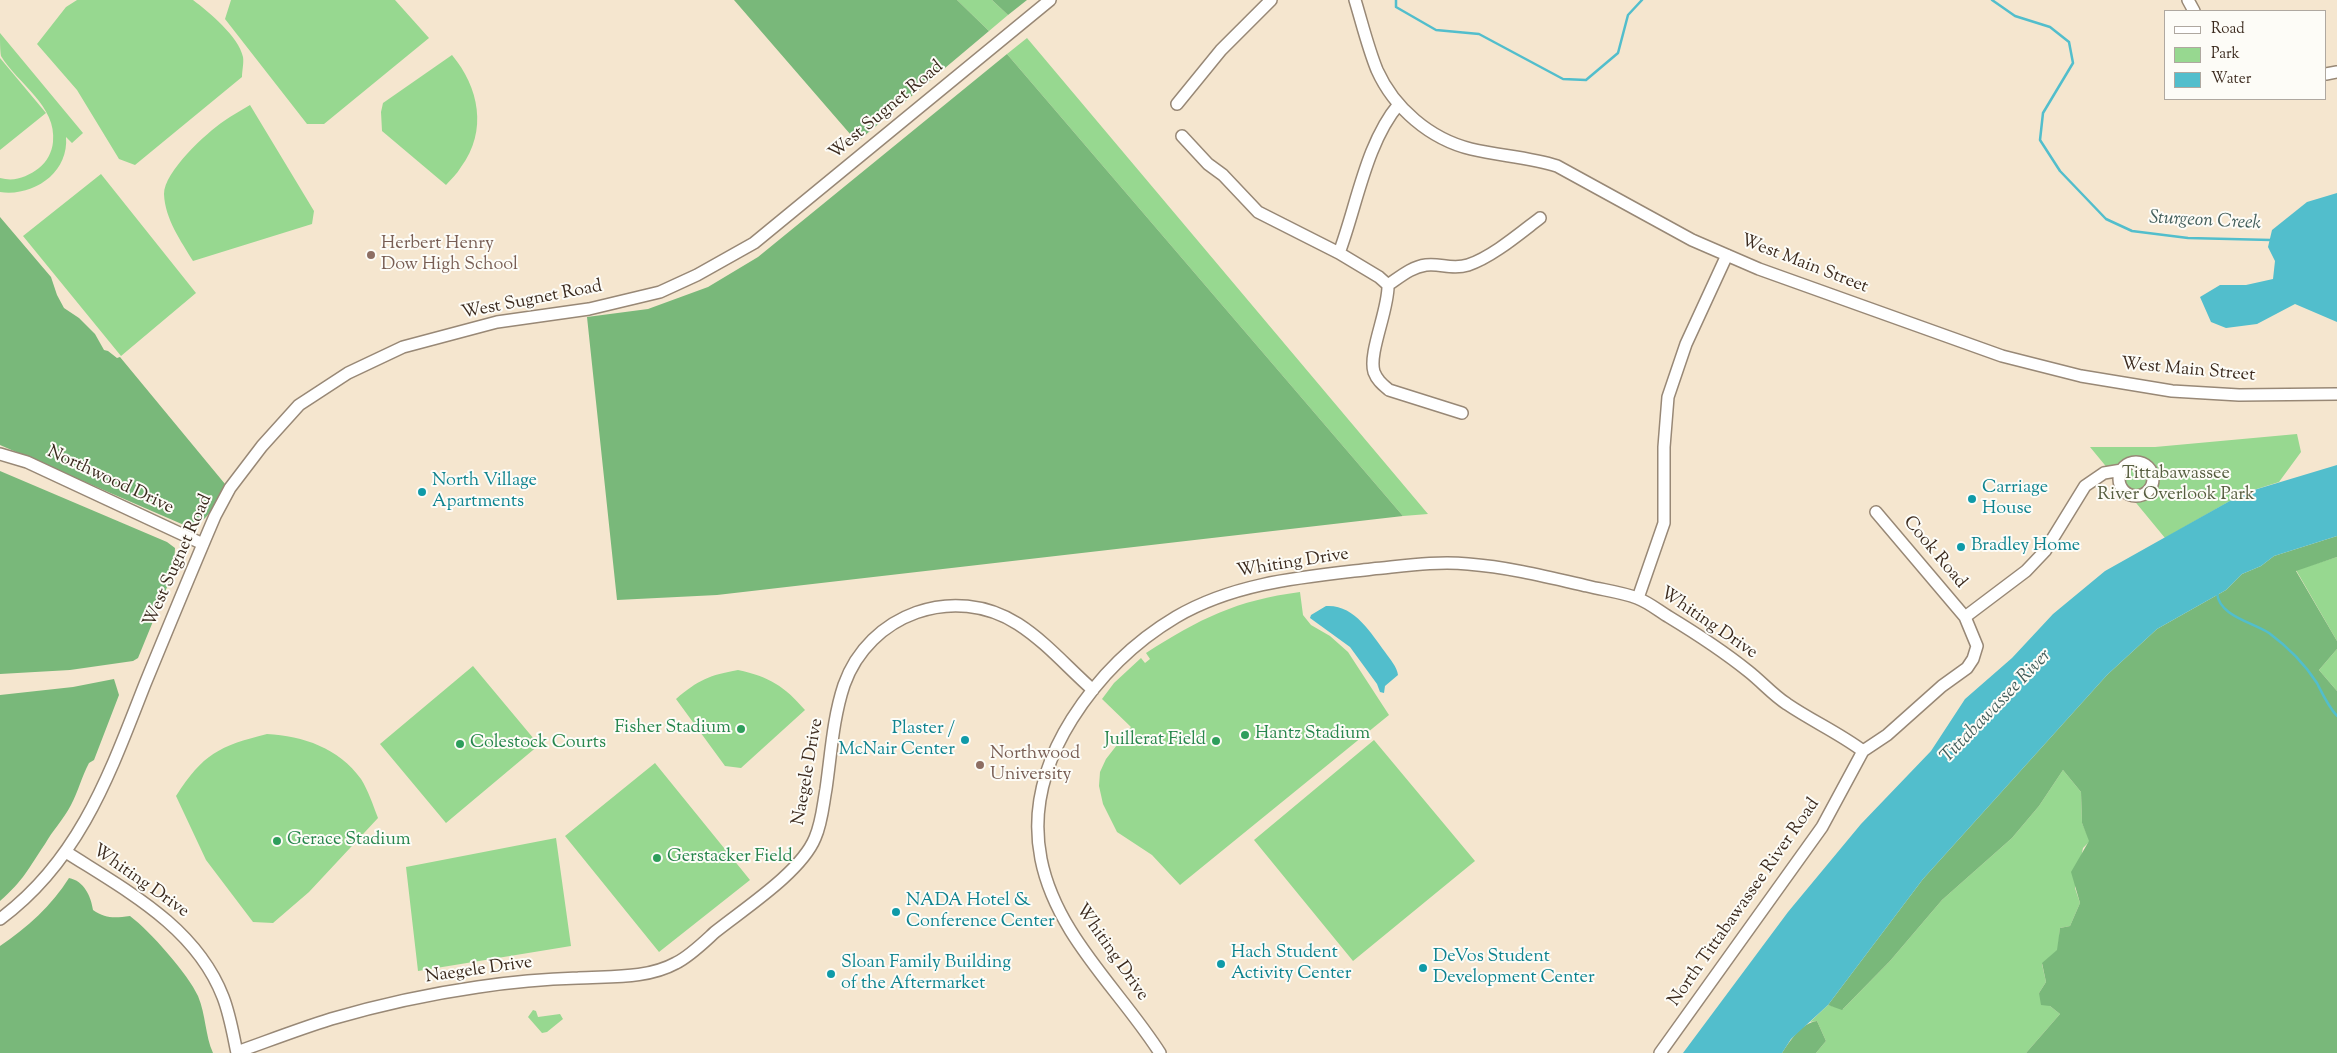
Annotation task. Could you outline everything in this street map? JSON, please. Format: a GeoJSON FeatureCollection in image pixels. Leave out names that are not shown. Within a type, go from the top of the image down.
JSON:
{"type":"FeatureCollection","features":[{"type":"Feature","properties":{"kind":"street","name":"West Sugnet Road"},"geometry":{"type":"LineString","coordinates":[[0,919],[29,894],[66,852],[103,790],[203,544],[230,488],[262,446],[299,405],[348,373],[403,347],[497,322],[589,309],[660,292],[697,274],[754,243],[1050,0]]}},
{"type":"Feature","properties":{"kind":"street"},"geometry":{"type":"LineString","coordinates":[[1177,104],[1221,50],[1271,0]]}},
{"type":"Feature","properties":{"kind":"street","name":"West Main Street"},"geometry":{"type":"LineString","coordinates":[[1356,0],[1377,69],[1399,104],[1427,129],[1448,142],[1470,149],[1537,160],[1557,166],[1692,240],[1759,269],[2002,356],[2081,376],[2165,390],[2212,394],[2337,394]]}},
{"type":"Feature","properties":{"kind":"street"},"geometry":{"type":"LineString","coordinates":[[1338,253],[1351,222],[1375,142],[1382,126],[1399,104]]}},
{"type":"Feature","properties":{"kind":"street"},"geometry":{"type":"LineString","coordinates":[[1182,136],[1258,212],[1338,253],[1379,277],[1388,285],[1389,298],[1373,359],[1374,370],[1379,382],[1389,390],[1462,413]]}},
{"type":"Feature","properties":{"kind":"street"},"geometry":{"type":"LineString","coordinates":[[1388,285],[1409,270],[1427,265],[1450,268],[1469,264],[1504,244],[1540,218]]}},
{"type":"Feature","properties":{"kind":"street"},"geometry":{"type":"LineString","coordinates":[[1638,598],[1664,522],[1664,447],[1668,397],[1686,344],[1727,255]]}},
{"type":"Feature","properties":{"kind":"street","name":"Northwood Drive"},"geometry":{"type":"LineString","coordinates":[[0,454],[27,462],[203,544]]}},
{"type":"Feature","properties":{"kind":"street"},"geometry":{"type":"LineString","coordinates":[[1965,617],[2026,571],[2045,551],[2086,486],[2104,473],[2122,470]]}},
{"type":"Feature","properties":{"kind":"street","name":"Cook Road"},"geometry":{"type":"LineString","coordinates":[[1876,512],[1965,617]]}},
{"type":"Feature","properties":{"kind":"street","name":"Whiting Drive"},"geometry":{"type":"LineString","coordinates":[[1160,1053],[1077,941],[1059,911],[1046,879],[1041,860],[1037,818],[1047,771],[1067,728],[1093,690],[1130,650],[1175,617],[1230,592],[1294,578],[1410,565],[1468,564],[1526,573],[1638,598],[1706,640],[1748,671],[1786,704],[1864,751]]}},
{"type":"Feature","properties":{"kind":"street","name":"Naegele Drive"},"geometry":{"type":"LineString","coordinates":[[237,1053],[331,1019],[398,1002],[476,987],[523,981],[649,973],[678,963],[800,861],[815,838],[822,813],[837,712],[845,682],[860,656],[876,638],[893,624],[917,611],[933,606],[951,604],[998,614],[1016,622],[1093,690]]}},
{"type":"Feature","properties":{"kind":"street","name":"North Tittabawassee River Road"},"geometry":{"type":"LineString","coordinates":[[1660,1053],[1822,827],[1864,751],[1887,735],[1942,686],[1967,668],[1974,659],[1977,646],[1965,617]]}},
{"type":"Feature","properties":{"kind":"street","name":"Whiting Drive"},"geometry":{"type":"LineString","coordinates":[[66,852],[159,915],[175,927],[195,947],[211,970],[224,998],[237,1053]]}},
{"type":"Feature","properties":{"kind":"green space"},"geometry":{"type":"Polygon","coordinates":[[[77,0],[193,0],[215,18],[236,41],[243,57],[242,77],[135,165],[119,159],[77,90],[37,44],[66,7],[77,0]]]}},
{"type":"Feature","properties":{"kind":"green space"},"geometry":{"type":"Polygon","coordinates":[[[231,0],[395,0],[429,38],[324,124],[307,124],[225,19],[231,0]]]}},
{"type":"Feature","properties":{"kind":"green space"},"geometry":{"type":"Polygon","coordinates":[[[734,0],[957,0],[989,31],[857,142],[734,0]]]}},
{"type":"Feature","properties":{"kind":"green space"},"geometry":{"type":"Polygon","coordinates":[[[957,0],[992,0],[1008,15],[989,31],[957,0]]]}},
{"type":"Feature","properties":{"kind":"green space"},"geometry":{"type":"Polygon","coordinates":[[[992,0],[1027,0],[1008,15],[992,0]]]}},
{"type":"Feature","properties":{"kind":"green space"},"geometry":{"type":"Polygon","coordinates":[[[0,33],[83,133],[72,143],[66,137],[62,161],[55,172],[46,180],[25,191],[12,193],[0,192],[0,178],[21,178],[42,166],[52,149],[53,129],[43,106],[1,56],[0,33]]]}},
{"type":"Feature","properties":{"kind":"green space"},"geometry":{"type":"Polygon","coordinates":[[[1027,38],[1428,514],[1403,516],[1007,54],[1027,38]]]}},
{"type":"Feature","properties":{"kind":"green space"},"geometry":{"type":"Polygon","coordinates":[[[1007,54],[1403,516],[717,595],[617,600],[587,317],[648,309],[708,287],[758,257],[1007,54]]]}},
{"type":"Feature","properties":{"kind":"green space"},"geometry":{"type":"Polygon","coordinates":[[[452,55],[469,81],[477,110],[477,124],[475,139],[469,153],[458,172],[446,185],[382,131],[381,112],[383,103],[452,55]]]}},
{"type":"Feature","properties":{"kind":"green space"},"geometry":{"type":"Polygon","coordinates":[[[0,58],[46,113],[0,150],[0,58]]]}},
{"type":"Feature","properties":{"kind":"green space"},"geometry":{"type":"Polygon","coordinates":[[[250,105],[314,211],[312,224],[193,261],[170,221],[164,194],[166,185],[178,164],[207,134],[250,105]]]}},
{"type":"Feature","properties":{"kind":"green space"},"geometry":{"type":"Polygon","coordinates":[[[101,174],[196,293],[121,356],[23,236],[101,174]]]}},
{"type":"Feature","properties":{"kind":"green space"},"geometry":{"type":"Polygon","coordinates":[[[0,217],[51,277],[64,308],[79,318],[95,334],[104,350],[117,358],[120,357],[225,484],[210,512],[199,523],[184,525],[0,445],[0,217]]]}},
{"type":"Feature","properties":{"kind":"green space","name":"Tittabawassee River Overlook Park"},"geometry":{"type":"Polygon","coordinates":[[[2297,434],[2301,452],[2279,482],[2244,493],[2165,538],[2090,447],[2155,447],[2297,434]]]}},
{"type":"Feature","properties":{"kind":"green space"},"geometry":{"type":"Polygon","coordinates":[[[0,471],[167,542],[175,548],[174,570],[138,658],[133,661],[70,670],[0,674],[0,471]]]}},
{"type":"Feature","properties":{"kind":"green space"},"geometry":{"type":"Polygon","coordinates":[[[2337,536],[2337,557],[2296,571],[2337,641],[2337,649],[2319,670],[2337,691],[2337,1053],[2026,1053],[2060,1014],[2050,1006],[2041,1005],[2039,993],[2046,982],[2042,963],[2057,950],[2060,928],[2070,926],[2080,903],[2071,872],[2089,841],[2082,823],[2081,792],[2063,770],[2039,806],[2012,838],[1942,900],[1890,961],[1842,1010],[1828,1005],[1923,879],[2107,675],[2157,629],[2226,590],[2242,574],[2261,566],[2274,556],[2337,536]]]}},
{"type":"Feature","properties":{"kind":"green space"},"geometry":{"type":"Polygon","coordinates":[[[2337,557],[2337,641],[2296,570],[2337,557]]]}},
{"type":"Feature","properties":{"kind":"green space","name":"Hantz Stadium"},"geometry":{"type":"Polygon","coordinates":[[[1300,592],[1303,615],[1311,625],[1330,636],[1348,652],[1389,715],[1180,885],[1152,855],[1117,832],[1103,804],[1099,786],[1100,772],[1106,759],[1131,727],[1102,699],[1114,683],[1141,658],[1145,663],[1150,659],[1146,653],[1184,630],[1238,606],[1257,600],[1300,592]]]}},
{"type":"Feature","properties":{"kind":"green space"},"geometry":{"type":"Polygon","coordinates":[[[2337,649],[2337,691],[2319,670],[2337,649]]]}},
{"type":"Feature","properties":{"kind":"green space","name":"Colestock Courts"},"geometry":{"type":"Polygon","coordinates":[[[473,666],[539,745],[446,823],[380,744],[473,666]]]}},
{"type":"Feature","properties":{"kind":"green space","name":"Fisher Stadium"},"geometry":{"type":"Polygon","coordinates":[[[738,670],[768,679],[783,689],[805,710],[741,768],[725,766],[676,699],[705,679],[738,670]]]}},
{"type":"Feature","properties":{"kind":"green space"},"geometry":{"type":"Polygon","coordinates":[[[114,679],[119,695],[94,760],[89,763],[71,805],[25,874],[0,901],[0,695],[73,687],[114,679]]]}},
{"type":"Feature","properties":{"kind":"green space","name":"Gerace Stadium"},"geometry":{"type":"Polygon","coordinates":[[[267,734],[307,741],[342,759],[361,779],[378,818],[309,892],[273,923],[253,922],[206,860],[176,796],[195,770],[214,754],[236,743],[267,734]]]}},
{"type":"Feature","properties":{"kind":"green space"},"geometry":{"type":"Polygon","coordinates":[[[1374,740],[1475,861],[1353,961],[1254,840],[1374,740]]]}},
{"type":"Feature","properties":{"kind":"green space","name":"Gerstacker Field"},"geometry":{"type":"Polygon","coordinates":[[[655,763],[750,880],[659,952],[565,836],[655,763]]]}},
{"type":"Feature","properties":{"kind":"green space"},"geometry":{"type":"Polygon","coordinates":[[[2063,770],[2081,792],[2082,823],[2090,841],[2083,848],[2075,888],[2080,903],[2070,926],[2060,928],[2058,950],[2042,964],[2046,982],[2039,993],[2060,1014],[2026,1053],[1816,1053],[1826,1041],[1817,1021],[1810,1022],[1828,1005],[1843,1009],[1890,961],[1942,900],[2012,838],[2039,806],[2063,770]]]}},
{"type":"Feature","properties":{"kind":"green space"},"geometry":{"type":"Polygon","coordinates":[[[556,838],[571,946],[418,971],[406,867],[556,838]]]}},
{"type":"Feature","properties":{"kind":"green space"},"geometry":{"type":"Polygon","coordinates":[[[69,878],[79,882],[86,890],[93,910],[111,917],[130,916],[168,953],[186,976],[198,996],[213,1053],[0,1053],[0,946],[20,932],[38,915],[69,878]]]}},
{"type":"Feature","properties":{"kind":"green space"},"geometry":{"type":"Polygon","coordinates":[[[533,1010],[536,1011],[538,1017],[560,1014],[563,1019],[547,1032],[542,1033],[528,1017],[533,1010]]]}},
{"type":"Feature","properties":{"kind":"green space"},"geometry":{"type":"Polygon","coordinates":[[[1817,1021],[1826,1041],[1816,1053],[1782,1053],[1801,1029],[1811,1022],[1817,1021]]]}},
{"type":"Feature","properties":{"kind":"water"},"geometry":{"type":"Polygon","coordinates":[[[2337,193],[2337,322],[2295,304],[2257,324],[2226,328],[2211,322],[2200,297],[2220,285],[2246,285],[2273,279],[2275,261],[2268,247],[2272,230],[2307,202],[2337,193]]]}},
{"type":"Feature","properties":{"kind":"water","name":"Tittabawassee River"},"geometry":{"type":"Polygon","coordinates":[[[2337,465],[2337,536],[2274,556],[2261,566],[2242,574],[2226,590],[2157,629],[2107,675],[1923,879],[1828,1005],[1791,1039],[1782,1053],[1683,1053],[1788,912],[1861,824],[1931,751],[1965,699],[2012,658],[2053,614],[2105,571],[2244,493],[2337,465]]]}},
{"type":"Feature","properties":{"kind":"water"},"geometry":{"type":"Polygon","coordinates":[[[1326,606],[1345,610],[1361,621],[1393,663],[1398,675],[1385,686],[1384,693],[1380,692],[1377,684],[1350,647],[1310,618],[1311,615],[1326,606]]]}},
{"type":"Feature","properties":{"kind":"waterway","name":"Sturgeon Creek"},"geometry":{"type":"LineString","coordinates":[[1396,0],[1396,7],[1436,30],[1479,34],[1563,79],[1586,80],[1618,53],[1628,15],[1642,0]]}},
{"type":"Feature","properties":{"kind":"waterway","name":"Sturgeon Creek"},"geometry":{"type":"LineString","coordinates":[[1992,0],[2015,16],[2050,27],[2069,42],[2073,63],[2043,113],[2040,140],[2060,171],[2106,219],[2132,231],[2188,238],[2271,240]]}},
{"type":"Feature","properties":{"kind":"waterway"},"geometry":{"type":"LineString","coordinates":[[2217,593],[2219,601],[2230,613],[2269,633],[2295,656],[2317,683],[2337,716]]}},
{"type":"Feature","properties":{"kind":"place","name":"Herbert Henry Dow High School"},"geometry":{"type":"Point","coordinates":[371,255]}},
{"type":"Feature","properties":{"kind":"place","name":"North Village Apartments"},"geometry":{"type":"Point","coordinates":[422,492]}},
{"type":"Feature","properties":{"kind":"place","name":"Carriage House"},"geometry":{"type":"Point","coordinates":[1972,499]}},
{"type":"Feature","properties":{"kind":"place","name":"Bradley Home"},"geometry":{"type":"Point","coordinates":[1961,547]}},
{"type":"Feature","properties":{"kind":"place","name":"Fisher Stadium"},"geometry":{"type":"Point","coordinates":[741,729]}},
{"type":"Feature","properties":{"kind":"place","name":"Hantz Stadium"},"geometry":{"type":"Point","coordinates":[1245,735]}},
{"type":"Feature","properties":{"kind":"place","name":"Plaster / McNair Center"},"geometry":{"type":"Point","coordinates":[965,740]}},
{"type":"Feature","properties":{"kind":"place","name":"Juillerat Field"},"geometry":{"type":"Point","coordinates":[1216,741]}},
{"type":"Feature","properties":{"kind":"place","name":"Colestock Courts"},"geometry":{"type":"Point","coordinates":[460,744]}},
{"type":"Feature","properties":{"kind":"place","name":"Northwood University"},"geometry":{"type":"Point","coordinates":[980,765]}},
{"type":"Feature","properties":{"kind":"place","name":"Gerace Stadium"},"geometry":{"type":"Point","coordinates":[277,841]}},
{"type":"Feature","properties":{"kind":"place","name":"Gerstacker Field"},"geometry":{"type":"Point","coordinates":[657,858]}},
{"type":"Feature","properties":{"kind":"place","name":"NADA Hotel & Conference Center"},"geometry":{"type":"Point","coordinates":[896,912]}},
{"type":"Feature","properties":{"kind":"place","name":"Hach Student Activity Center"},"geometry":{"type":"Point","coordinates":[1221,964]}},
{"type":"Feature","properties":{"kind":"place","name":"DeVos Student Development Center"},"geometry":{"type":"Point","coordinates":[1423,968]}},
{"type":"Feature","properties":{"kind":"place","name":"Sloan Family Building of the Aftermarket"},"geometry":{"type":"Point","coordinates":[831,974]}}]}
